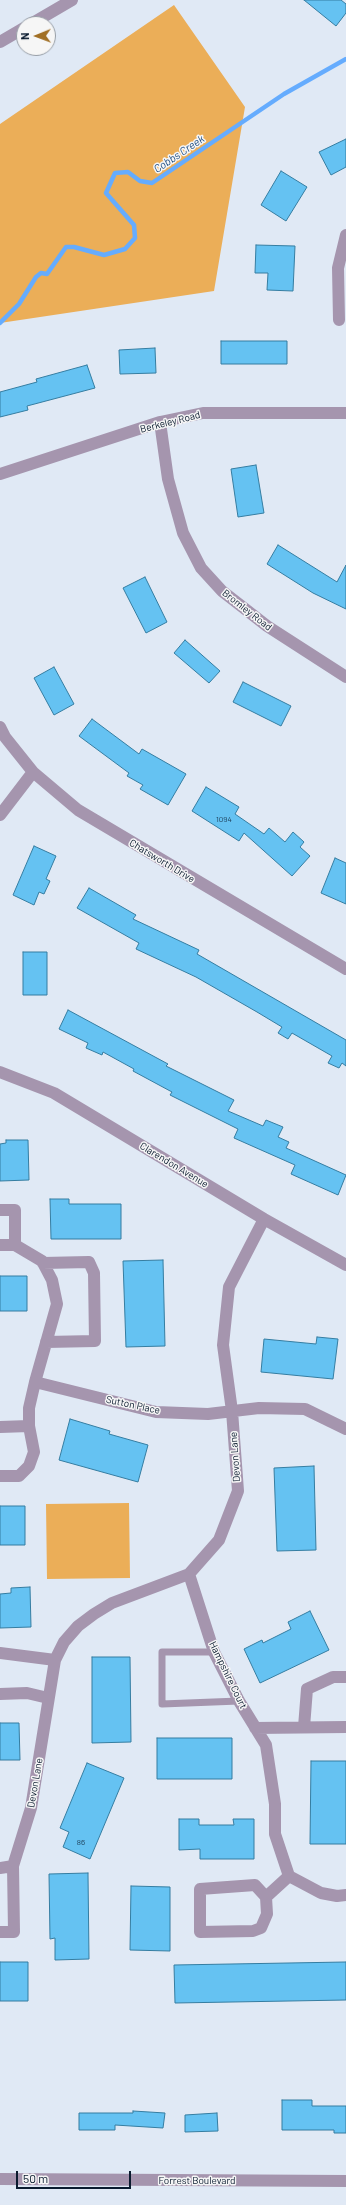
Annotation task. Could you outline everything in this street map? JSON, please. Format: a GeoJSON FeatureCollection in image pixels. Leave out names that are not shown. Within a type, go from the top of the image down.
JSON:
{"type":"FeatureCollection","features":[{"type":"Feature","properties":{"kind":"street"},"geometry":{"type":"LineString","coordinates":[[45,16],[72,0]]}},
{"type":"Feature","properties":{"kind":"street"},"geometry":{"type":"LineString","coordinates":[[0,42],[16,33]]}},
{"type":"Feature","properties":{"kind":"street"},"geometry":{"type":"LineString","coordinates":[[339,320],[338,268],[346,235]]}},
{"type":"Feature","properties":{"kind":"street","name":"Berkeley Road"},"geometry":{"type":"LineString","coordinates":[[0,474],[160,422],[203,413],[346,413]]}},
{"type":"Feature","properties":{"kind":"street","name":"Bromley Road"},"geometry":{"type":"LineString","coordinates":[[160,422],[168,479],[183,533],[201,568],[222,591],[267,626],[346,677]]}},
{"type":"Feature","properties":{"kind":"street","name":"Chatsworth Drive"},"geometry":{"type":"LineString","coordinates":[[0,728],[5,737],[33,772],[78,810],[346,969]]}},
{"type":"Feature","properties":{"kind":"street"},"geometry":{"type":"LineString","coordinates":[[0,815],[33,772]]}},
{"type":"Feature","properties":{"kind":"street","name":"Clarendon Avenue"},"geometry":{"type":"LineString","coordinates":[[0,1072],[54,1093],[264,1219],[346,1265]]}},
{"type":"Feature","properties":{"kind":"street"},"geometry":{"type":"LineString","coordinates":[[0,1210],[15,1210],[15,1245]]}},
{"type":"Feature","properties":{"kind":"street","name":"Devon Lane"},"geometry":{"type":"LineString","coordinates":[[0,1932],[14,1932],[13,1866],[31,1808],[55,1660],[64,1642],[78,1626],[112,1603],[189,1574],[219,1540],[238,1491],[232,1411],[223,1345],[229,1287],[264,1219]]}},
{"type":"Feature","properties":{"kind":"street"},"geometry":{"type":"LineString","coordinates":[[0,1245],[15,1245],[43,1263],[52,1280],[57,1304],[29,1408],[29,1426],[34,1452],[29,1466],[19,1476],[0,1476]]}},
{"type":"Feature","properties":{"kind":"street"},"geometry":{"type":"LineString","coordinates":[[43,1263],[89,1262],[94,1273],[95,1341],[46,1342]]}},
{"type":"Feature","properties":{"kind":"street","name":"Sutton Place"},"geometry":{"type":"LineString","coordinates":[[35,1382],[156,1412],[208,1414],[259,1408],[305,1409],[346,1429]]}},
{"type":"Feature","properties":{"kind":"street"},"geometry":{"type":"LineString","coordinates":[[0,1427],[29,1426]]}},
{"type":"Feature","properties":{"kind":"street","name":"Hampshire Court"},"geometry":{"type":"LineString","coordinates":[[189,1574],[214,1652],[239,1701],[266,1745],[275,1804],[275,1834],[289,1876]]}},
{"type":"Feature","properties":{"kind":"street"},"geometry":{"type":"LineString","coordinates":[[0,1653],[55,1660]]}},
{"type":"Feature","properties":{"kind":"street"},"geometry":{"type":"LineString","coordinates":[[304,1728],[306,1689],[333,1677],[346,1677]]}},
{"type":"Feature","properties":{"kind":"street"},"geometry":{"type":"LineString","coordinates":[[0,1694],[26,1693],[48,1698]]}},
{"type":"Feature","properties":{"kind":"street"},"geometry":{"type":"LineString","coordinates":[[255,1728],[346,1727]]}},
{"type":"Feature","properties":{"kind":"street"},"geometry":{"type":"LineString","coordinates":[[0,1868],[13,1866]]}},
{"type":"Feature","properties":{"kind":"street"},"geometry":{"type":"LineString","coordinates":[[266,1897],[289,1876],[321,1893],[337,1896],[346,1895]]}},
{"type":"Feature","properties":{"kind":"street"},"geometry":{"type":"LineString","coordinates":[[255,1885],[266,1897],[267,1914],[261,1928],[253,1932],[200,1932],[200,1890],[255,1885]]}},
{"type":"Feature","properties":{"kind":"street","name":"Forrest Boulevard"},"geometry":{"type":"LineString","coordinates":[[0,2180],[346,2181]]}},
{"type":"Feature","properties":{"kind":"lane"},"geometry":{"type":"LineString","coordinates":[[214,1652],[162,1652],[162,1704],[239,1701]]}},
{"type":"Feature","properties":{"kind":"shaded area"},"geometry":{"type":"Polygon","coordinates":[[[174,5],[245,107],[214,291],[0,323],[0,124],[174,5]]]}},
{"type":"Feature","properties":{"kind":"shaded area"},"geometry":{"type":"Polygon","coordinates":[[[129,1503],[130,1578],[47,1579],[46,1504],[129,1503]]]}},
{"type":"Feature","properties":{"kind":"building"},"geometry":{"type":"Polygon","coordinates":[[[304,0],[341,0],[346,4],[346,13],[336,26],[304,0]]]}},
{"type":"Feature","properties":{"kind":"building"},"geometry":{"type":"Polygon","coordinates":[[[346,139],[346,167],[331,175],[319,152],[346,139]]]}},
{"type":"Feature","properties":{"kind":"building"},"geometry":{"type":"Polygon","coordinates":[[[281,171],[307,187],[286,221],[261,205],[281,171]]]}},
{"type":"Feature","properties":{"kind":"building"},"geometry":{"type":"Polygon","coordinates":[[[256,245],[295,246],[293,291],[267,290],[268,273],[255,273],[256,245]]]}},
{"type":"Feature","properties":{"kind":"building"},"geometry":{"type":"Polygon","coordinates":[[[221,341],[287,341],[287,364],[221,364],[221,341]]]}},
{"type":"Feature","properties":{"kind":"building"},"geometry":{"type":"Polygon","coordinates":[[[155,348],[156,373],[120,374],[119,350],[155,348]]]}},
{"type":"Feature","properties":{"kind":"building"},"geometry":{"type":"Polygon","coordinates":[[[87,365],[95,388],[27,406],[28,410],[0,417],[0,392],[37,382],[36,379],[87,365]]]}},
{"type":"Feature","properties":{"kind":"building"},"geometry":{"type":"Polygon","coordinates":[[[256,465],[264,513],[238,517],[231,469],[256,465]]]}},
{"type":"Feature","properties":{"kind":"building"},"geometry":{"type":"Polygon","coordinates":[[[278,545],[337,582],[346,565],[346,609],[313,593],[267,564],[278,545]]]}},
{"type":"Feature","properties":{"kind":"building"},"geometry":{"type":"Polygon","coordinates":[[[145,577],[167,622],[146,633],[123,588],[145,577]]]}},
{"type":"Feature","properties":{"kind":"building"},"geometry":{"type":"Polygon","coordinates":[[[185,640],[220,671],[209,683],[174,653],[185,640]]]}},
{"type":"Feature","properties":{"kind":"building"},"geometry":{"type":"Polygon","coordinates":[[[54,667],[74,704],[54,715],[34,678],[54,667]]]}},
{"type":"Feature","properties":{"kind":"building"},"geometry":{"type":"Polygon","coordinates":[[[243,682],[291,706],[281,726],[233,702],[243,682]]]}},
{"type":"Feature","properties":{"kind":"building"},"geometry":{"type":"Polygon","coordinates":[[[92,719],[139,754],[142,749],[186,774],[168,805],[140,789],[143,785],[127,776],[129,773],[79,736],[92,719]]]}},
{"type":"Feature","properties":{"kind":"building"},"geometry":{"type":"Polygon","coordinates":[[[206,787],[239,807],[235,814],[264,834],[269,828],[285,842],[293,832],[304,842],[300,847],[310,856],[292,876],[244,833],[239,841],[192,811],[206,787]]]}},
{"type":"Feature","properties":{"kind":"building"},"geometry":{"type":"Polygon","coordinates":[[[34,846],[56,856],[46,879],[50,881],[44,894],[39,892],[34,905],[13,895],[34,846]]]}},
{"type":"Feature","properties":{"kind":"building"},"geometry":{"type":"Polygon","coordinates":[[[335,858],[346,863],[346,904],[321,893],[335,858]]]}},
{"type":"Feature","properties":{"kind":"building"},"geometry":{"type":"Polygon","coordinates":[[[89,888],[136,915],[133,919],[199,950],[197,954],[346,1040],[346,1066],[342,1063],[339,1068],[328,1063],[332,1056],[292,1033],[288,1039],[278,1033],[282,1027],[257,1012],[196,977],[136,949],[139,943],[77,908],[89,888]]]}},
{"type":"Feature","properties":{"kind":"building"},"geometry":{"type":"Polygon","coordinates":[[[23,952],[47,952],[47,995],[23,995],[23,952]]]}},
{"type":"Feature","properties":{"kind":"building"},"geometry":{"type":"Polygon","coordinates":[[[68,1010],[168,1064],[166,1066],[234,1100],[228,1111],[263,1126],[266,1120],[283,1127],[278,1137],[289,1142],[286,1148],[346,1175],[338,1195],[291,1174],[295,1165],[234,1138],[238,1129],[170,1095],[172,1092],[133,1071],[134,1069],[103,1052],[102,1055],[86,1048],[88,1043],[59,1029],[68,1010]]]}},
{"type":"Feature","properties":{"kind":"building"},"geometry":{"type":"Polygon","coordinates":[[[6,1140],[28,1140],[29,1180],[0,1181],[0,1144],[6,1143],[6,1140]]]}},
{"type":"Feature","properties":{"kind":"building"},"geometry":{"type":"Polygon","coordinates":[[[50,1199],[69,1199],[69,1204],[121,1204],[121,1239],[51,1239],[50,1199]]]}},
{"type":"Feature","properties":{"kind":"building"},"geometry":{"type":"Polygon","coordinates":[[[163,1260],[165,1346],[126,1347],[123,1261],[163,1260]]]}},
{"type":"Feature","properties":{"kind":"building"},"geometry":{"type":"Polygon","coordinates":[[[0,1276],[27,1276],[27,1311],[0,1311],[0,1276]]]}},
{"type":"Feature","properties":{"kind":"building"},"geometry":{"type":"Polygon","coordinates":[[[317,1337],[338,1339],[333,1379],[261,1372],[264,1339],[316,1344],[317,1337]]]}},
{"type":"Feature","properties":{"kind":"building"},"geometry":{"type":"Polygon","coordinates":[[[70,1419],[110,1431],[109,1434],[148,1445],[138,1482],[59,1460],[70,1419]]]}},
{"type":"Feature","properties":{"kind":"building"},"geometry":{"type":"Polygon","coordinates":[[[314,1466],[316,1550],[277,1551],[274,1468],[314,1466]]]}},
{"type":"Feature","properties":{"kind":"building"},"geometry":{"type":"Polygon","coordinates":[[[0,1506],[25,1506],[25,1545],[0,1545],[0,1506]]]}},
{"type":"Feature","properties":{"kind":"building"},"geometry":{"type":"Polygon","coordinates":[[[30,1587],[31,1627],[0,1628],[0,1594],[11,1593],[11,1588],[30,1587]]]}},
{"type":"Feature","properties":{"kind":"building"},"geometry":{"type":"Polygon","coordinates":[[[310,1611],[329,1650],[260,1683],[244,1649],[262,1640],[263,1643],[291,1629],[288,1622],[310,1611]]]}},
{"type":"Feature","properties":{"kind":"building"},"geometry":{"type":"Polygon","coordinates":[[[92,1657],[130,1657],[131,1742],[92,1743],[92,1657]]]}},
{"type":"Feature","properties":{"kind":"building"},"geometry":{"type":"Polygon","coordinates":[[[0,1723],[19,1723],[20,1760],[0,1760],[0,1723]]]}},
{"type":"Feature","properties":{"kind":"building"},"geometry":{"type":"Polygon","coordinates":[[[157,1738],[232,1738],[232,1779],[157,1779],[157,1738]]]}},
{"type":"Feature","properties":{"kind":"building"},"geometry":{"type":"Polygon","coordinates":[[[311,1761],[346,1761],[346,1844],[310,1844],[311,1761]]]}},
{"type":"Feature","properties":{"kind":"building"},"geometry":{"type":"Polygon","coordinates":[[[87,1763],[124,1778],[90,1859],[63,1847],[69,1832],[60,1828],[87,1763]]]}},
{"type":"Feature","properties":{"kind":"building"},"geometry":{"type":"Polygon","coordinates":[[[179,1819],[199,1819],[199,1825],[234,1825],[233,1819],[254,1819],[254,1859],[200,1859],[200,1849],[179,1850],[179,1819]]]}},
{"type":"Feature","properties":{"kind":"building"},"geometry":{"type":"Polygon","coordinates":[[[88,1873],[89,1959],[55,1960],[55,1938],[50,1939],[49,1874],[88,1873]]]}},
{"type":"Feature","properties":{"kind":"building"},"geometry":{"type":"Polygon","coordinates":[[[131,1886],[170,1887],[170,1951],[130,1950],[131,1886]]]}},
{"type":"Feature","properties":{"kind":"building"},"geometry":{"type":"Polygon","coordinates":[[[0,1962],[28,1962],[28,2001],[0,2001],[0,1962]]]}},
{"type":"Feature","properties":{"kind":"building"},"geometry":{"type":"Polygon","coordinates":[[[346,1962],[346,2000],[175,2003],[174,1965],[346,1962]]]}},
{"type":"Feature","properties":{"kind":"building"},"geometry":{"type":"Polygon","coordinates":[[[282,2100],[312,2100],[312,2106],[346,2106],[346,2133],[334,2133],[334,2130],[282,2130],[282,2100]]]}},
{"type":"Feature","properties":{"kind":"building"},"geometry":{"type":"Polygon","coordinates":[[[133,2111],[165,2113],[163,2128],[115,2125],[115,2130],[79,2130],[79,2113],[133,2113],[133,2111]]]}},
{"type":"Feature","properties":{"kind":"building"},"geometry":{"type":"Polygon","coordinates":[[[217,2113],[218,2131],[185,2132],[185,2115],[217,2113]]]}},
{"type":"Feature","properties":{"kind":"waterway","name":"Cobbs Creek"},"geometry":{"type":"LineString","coordinates":[[0,323],[19,304],[36,277],[41,273],[47,274],[66,247],[74,247],[104,255],[125,249],[135,238],[134,225],[106,193],[115,173],[128,172],[140,181],[152,183],[284,94],[346,59]]}}]}
